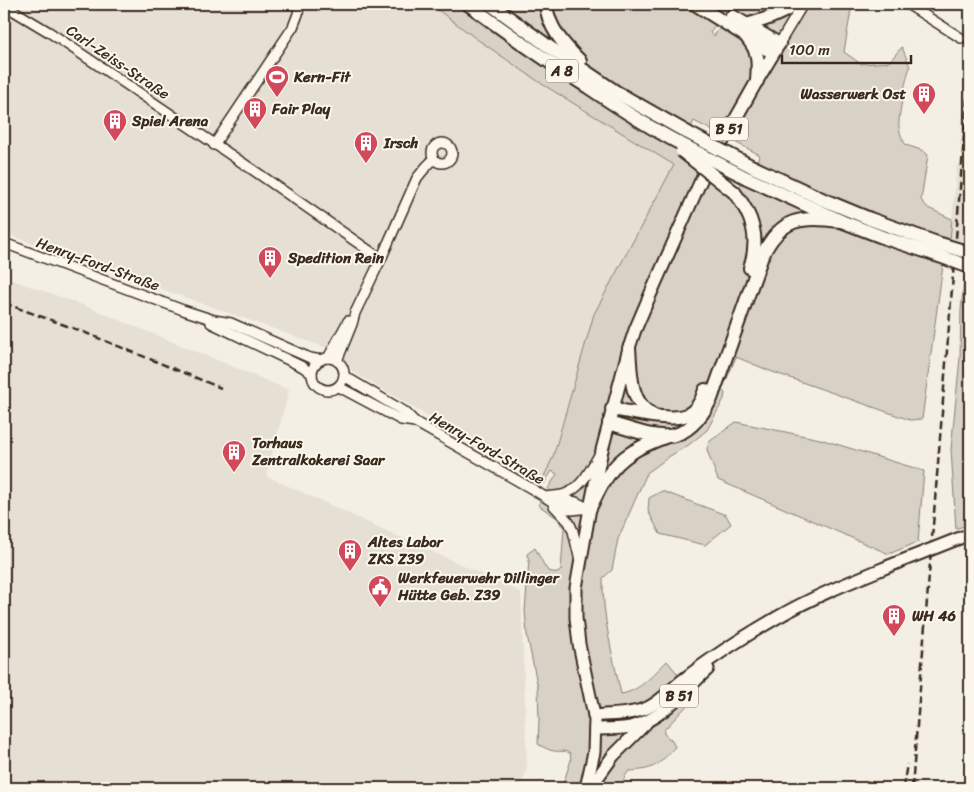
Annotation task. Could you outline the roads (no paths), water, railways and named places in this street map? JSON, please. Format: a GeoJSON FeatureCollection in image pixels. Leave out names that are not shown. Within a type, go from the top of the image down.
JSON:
{"type":"FeatureCollection","features":[{"type":"Feature","properties":{"kind":"highway","name":"A 8"},"geometry":{"type":"LineString","coordinates":[[468,4],[545,60],[659,133],[750,172],[855,213],[935,248],[970,266]]}},
{"type":"Feature","properties":{"kind":"highway","name":"A 8"},"geometry":{"type":"LineString","coordinates":[[490,4],[616,92],[684,143]]}},
{"type":"Feature","properties":{"kind":"highway"},"geometry":{"type":"LineString","coordinates":[[546,4],[547,14],[553,27],[567,47],[581,62],[616,92]]}},
{"type":"Feature","properties":{"kind":"highway"},"geometry":{"type":"LineString","coordinates":[[695,4],[744,28],[757,56],[757,81]]}},
{"type":"Feature","properties":{"kind":"highway"},"geometry":{"type":"LineString","coordinates":[[712,4],[744,28],[776,48]]}},
{"type":"Feature","properties":{"kind":"highway"},"geometry":{"type":"LineString","coordinates":[[744,28],[787,10],[796,4]]}},
{"type":"Feature","properties":{"kind":"highway"},"geometry":{"type":"LineString","coordinates":[[612,409],[665,418],[687,415],[695,409],[702,399],[754,256],[755,239],[753,225],[743,203],[684,143]]}},
{"type":"Feature","properties":{"kind":"highway","name":"A 8"},"geometry":{"type":"LineString","coordinates":[[750,172],[841,221],[885,238],[970,253]]}},
{"type":"Feature","properties":{"kind":"highway"},"geometry":{"type":"LineString","coordinates":[[590,508],[606,478],[625,456],[637,449],[666,437],[678,435],[689,429],[705,411],[711,400],[762,256],[775,234],[784,226],[795,221],[819,218],[841,221]]}},
{"type":"Feature","properties":{"kind":"highway"},"geometry":{"type":"LineString","coordinates":[[629,348],[631,375],[636,397],[645,411],[653,416]]}},
{"type":"Feature","properties":{"kind":"highway"},"geometry":{"type":"LineString","coordinates":[[609,423],[666,437]]}},
{"type":"Feature","properties":{"kind":"main road","name":"B 51"},"geometry":{"type":"LineString","coordinates":[[750,634],[660,713],[647,722],[632,727],[595,728],[576,618],[576,588],[590,508],[612,409],[635,330],[702,178],[776,48]]}},
{"type":"Feature","properties":{"kind":"main road","name":"B 51"},"geometry":{"type":"LineString","coordinates":[[594,716],[625,713],[646,708],[661,699],[682,680],[713,658],[778,617],[820,596],[968,535]]}},
{"type":"Feature","properties":{"kind":"main road"},"geometry":{"type":"LineString","coordinates":[[590,788],[612,756],[647,722]]}},
{"type":"Feature","properties":{"kind":"main road"},"geometry":{"type":"LineString","coordinates":[[586,788],[594,752],[595,728]]}},
{"type":"Feature","properties":{"kind":"street"},"geometry":{"type":"LineString","coordinates":[[214,145],[293,27],[300,4]]}},
{"type":"Feature","properties":{"kind":"street"},"geometry":{"type":"LineString","coordinates":[[776,48],[803,4]]}},
{"type":"Feature","properties":{"kind":"street"},"geometry":{"type":"LineString","coordinates":[[907,4],[960,38]]}},
{"type":"Feature","properties":{"kind":"street","name":"Carl-Zeiss-Straße"},"geometry":{"type":"LineString","coordinates":[[4,6],[49,32],[259,174],[380,259]]}},
{"type":"Feature","properties":{"kind":"street"},"geometry":{"type":"LineString","coordinates":[[329,359],[343,367],[344,376],[342,384],[330,391],[320,389],[314,382],[312,374],[314,366],[329,359],[352,324],[417,178],[434,159]]}},
{"type":"Feature","properties":{"kind":"street","name":"Henry-Ford-Straße"},"geometry":{"type":"LineString","coordinates":[[4,243],[183,310],[231,324],[310,358],[329,359]]}},
{"type":"Feature","properties":{"kind":"street","name":"Henry-Ford-Straße"},"geometry":{"type":"LineString","coordinates":[[183,310],[303,366],[312,374]]}},
{"type":"Feature","properties":{"kind":"street","name":"Henry-Ford-Straße"},"geometry":{"type":"LineString","coordinates":[[344,376],[406,412],[416,422],[562,508],[572,510],[590,508]]}},
{"type":"Feature","properties":{"kind":"street","name":"Henry-Ford-Straße"},"geometry":{"type":"LineString","coordinates":[[339,386],[401,420],[416,422]]}},
{"type":"Feature","properties":{"kind":"street"},"geometry":{"type":"LineString","coordinates":[[546,497],[562,494],[577,486],[588,473],[602,450]]}},
{"type":"Feature","properties":{"kind":"street"},"geometry":{"type":"LineString","coordinates":[[546,497],[569,522],[580,562]]}},
{"type":"Feature","properties":{"kind":"railway"},"geometry":{"type":"LineString","coordinates":[[912,788],[970,63]]}},
{"type":"Feature","properties":{"kind":"railway"},"geometry":{"type":"LineString","coordinates":[[4,303],[81,331],[221,388]]}},
{"type":"Feature","properties":{"kind":"railway"},"geometry":{"type":"LineString","coordinates":[[903,788],[907,764]]}},
{"type":"Feature","properties":{"kind":"place","name":"Kern-Fit"},"geometry":{"type":"Point","coordinates":[277,98]}},
{"type":"Feature","properties":{"kind":"place","name":"Wasserwerk Ost"},"geometry":{"type":"Point","coordinates":[924,115]}},
{"type":"Feature","properties":{"kind":"place","name":"Fair Play"},"geometry":{"type":"Point","coordinates":[255,130]}},
{"type":"Feature","properties":{"kind":"place","name":"Spiel Arena"},"geometry":{"type":"Point","coordinates":[115,142]}},
{"type":"Feature","properties":{"kind":"place","name":"Irsch"},"geometry":{"type":"Point","coordinates":[366,164]}},
{"type":"Feature","properties":{"kind":"place","name":"Spedition Rein"},"geometry":{"type":"Point","coordinates":[270,279]}},
{"type":"Feature","properties":{"kind":"place","name":"Torhaus Zentralkokerei Saar"},"geometry":{"type":"Point","coordinates":[234,473]}},
{"type":"Feature","properties":{"kind":"place","name":"Altes Labor ZKS Z39"},"geometry":{"type":"Point","coordinates":[350,572]}},
{"type":"Feature","properties":{"kind":"place","name":"Werkfeuerwehr Dillinger Hütte Geb. Z39"},"geometry":{"type":"Point","coordinates":[380,608]}},
{"type":"Feature","properties":{"kind":"place","name":"WH 46"},"geometry":{"type":"Point","coordinates":[894,637]}}]}
